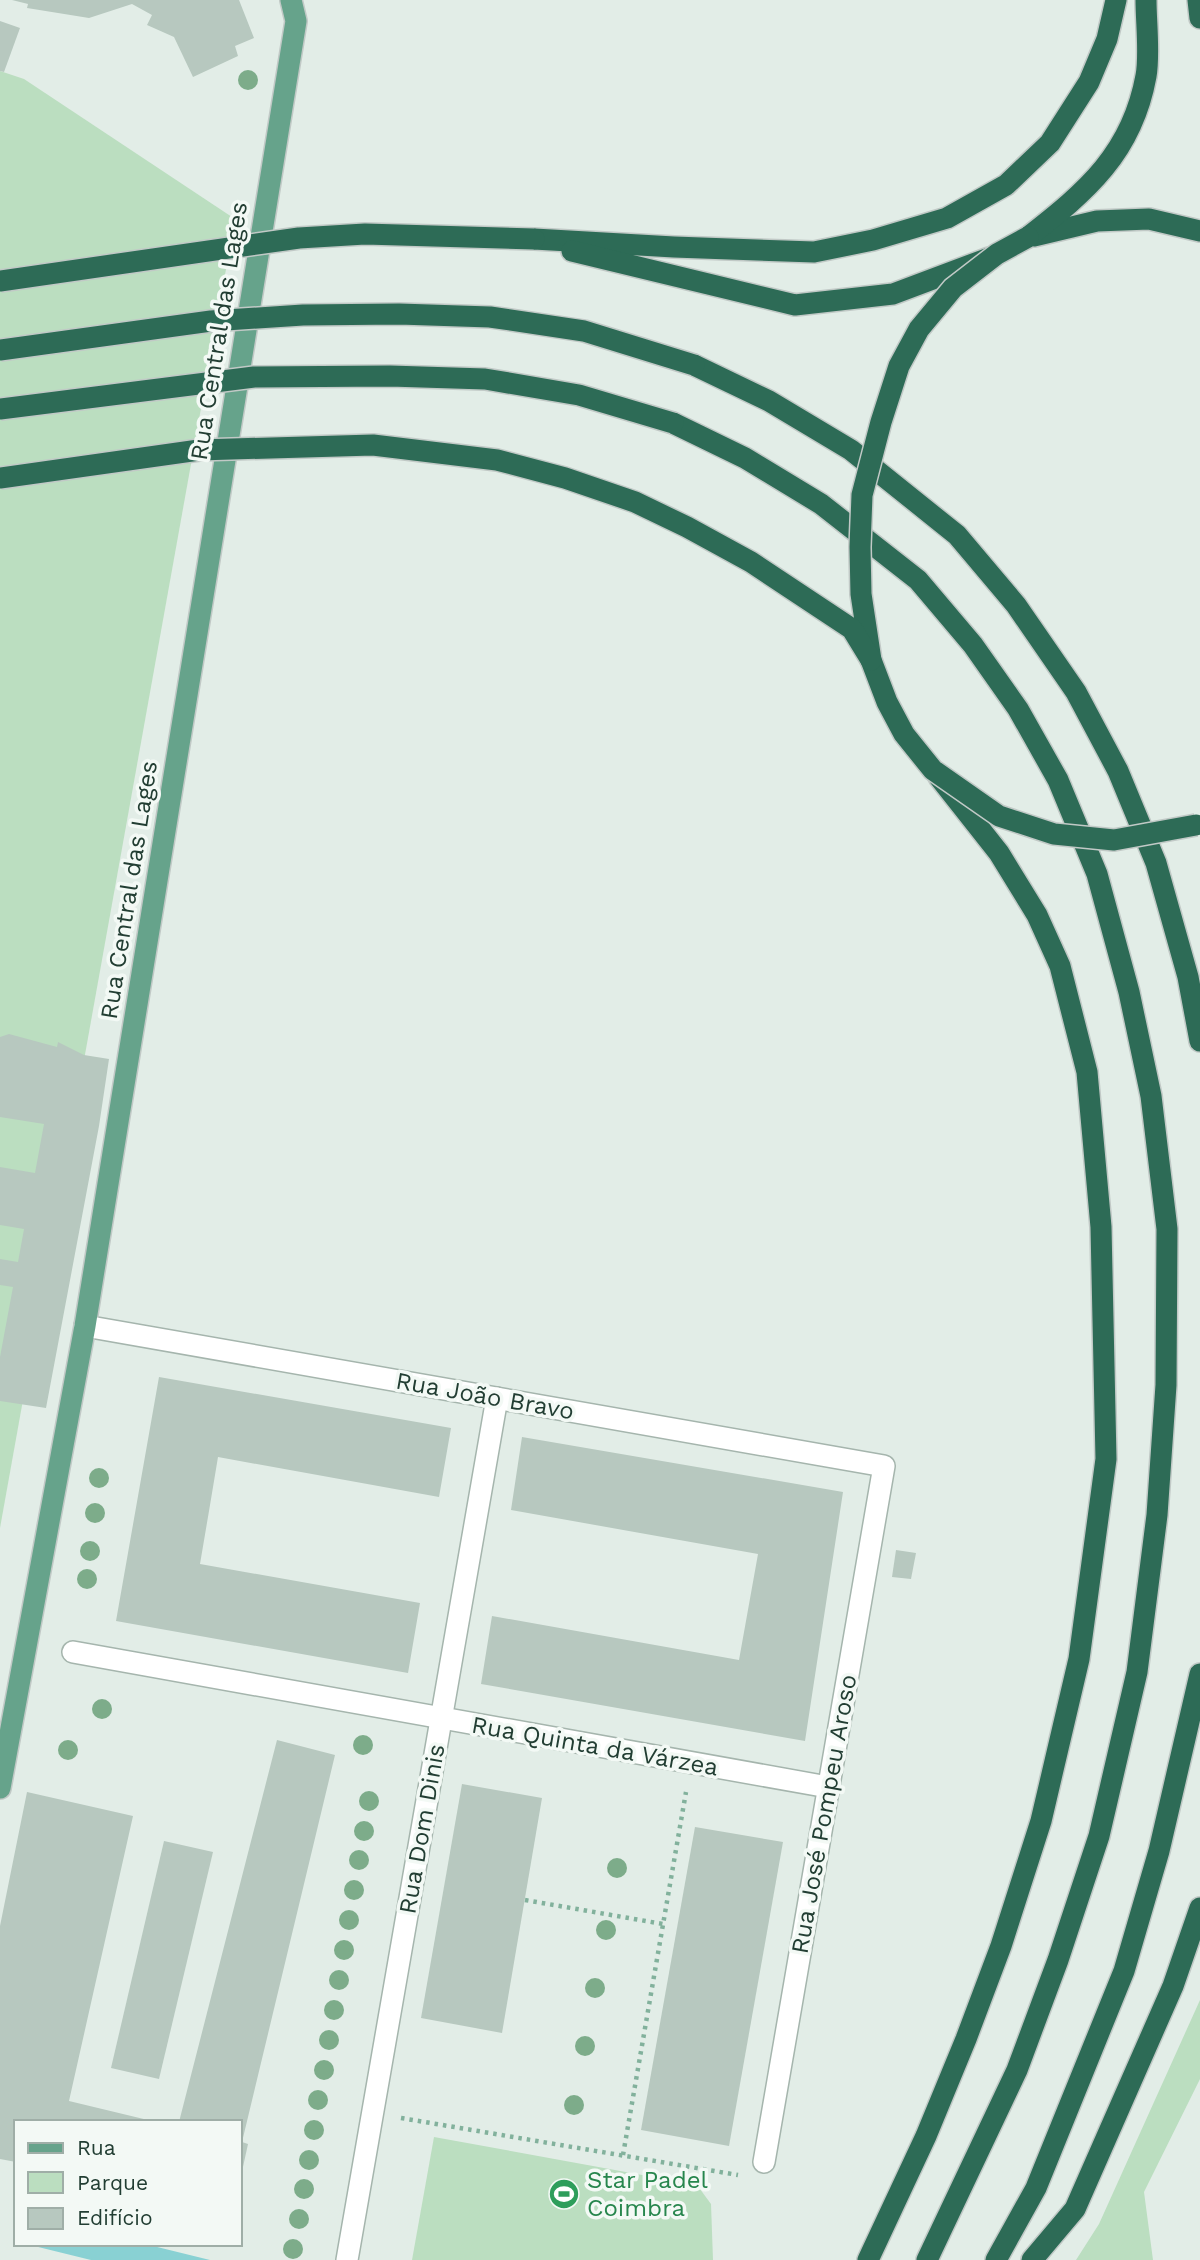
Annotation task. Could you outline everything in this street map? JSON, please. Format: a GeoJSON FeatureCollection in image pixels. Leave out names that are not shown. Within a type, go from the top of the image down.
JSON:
{"type":"FeatureCollection","features":[{"type":"Feature","properties":{"kind":"highway"},"geometry":{"type":"LineString","coordinates":[[0,281],[299,238],[365,234],[814,252],[873,240],[947,218],[1006,185],[1050,144],[1089,82],[1107,39],[1116,0]]}},
{"type":"Feature","properties":{"kind":"highway"},"geometry":{"type":"LineString","coordinates":[[534,239],[576,252],[795,304],[893,294],[997,254],[1028,237],[1074,201],[1118,153],[1136,114],[1147,74],[1146,0]]}},
{"type":"Feature","properties":{"kind":"highway"},"geometry":{"type":"LineString","coordinates":[[1199,0],[1200,18]]}},
{"type":"Feature","properties":{"kind":"highway"},"geometry":{"type":"LineString","coordinates":[[1028,237],[1097,221],[1149,219],[1200,231]]}},
{"type":"Feature","properties":{"kind":"highway"},"geometry":{"type":"LineString","coordinates":[[871,660],[861,594],[862,495],[881,422],[899,366],[919,329],[953,288],[997,254]]}},
{"type":"Feature","properties":{"kind":"highway"},"geometry":{"type":"LineString","coordinates":[[0,350],[211,321],[303,315],[490,317],[584,331],[694,365],[769,401],[851,450],[957,535],[1016,605],[1076,692],[1118,771],[1156,863],[1188,977],[1200,1041]]}},
{"type":"Feature","properties":{"kind":"highway"},"geometry":{"type":"LineString","coordinates":[[0,410],[254,377],[390,376],[485,379],[579,395],[673,423],[745,458],[821,504],[918,580],[974,645],[1018,709],[1058,780],[1097,874],[1129,992],[1151,1096],[1167,1229],[1166,1385],[1157,1515],[1137,1672],[1099,1836],[1058,1960],[1017,2070],[927,2260]]}},
{"type":"Feature","properties":{"kind":"highway"},"geometry":{"type":"LineString","coordinates":[[0,478],[199,450],[373,445],[498,460],[565,478],[624,498],[687,527],[751,562],[852,629],[871,660],[887,702],[904,734],[999,853],[1037,915],[1060,966],[1087,1072],[1101,1227],[1106,1460],[1079,1659],[1041,1821],[1001,1946],[966,2039],[926,2136],[868,2260]]}},
{"type":"Feature","properties":{"kind":"highway"},"geometry":{"type":"LineString","coordinates":[[933,770],[999,817],[1054,834],[1114,840],[1198,824]]}},
{"type":"Feature","properties":{"kind":"highway"},"geometry":{"type":"LineString","coordinates":[[996,2260],[1036,2188],[1124,1971],[1159,1851],[1200,1674]]}},
{"type":"Feature","properties":{"kind":"highway"},"geometry":{"type":"LineString","coordinates":[[1032,2260],[1075,2209],[1174,1986],[1200,1908]]}},
{"type":"Feature","properties":{"kind":"main road","name":"Rua Central das Lages"},"geometry":{"type":"LineString","coordinates":[[0,1788],[85,1325],[294,34],[296,21],[291,0]]}},
{"type":"Feature","properties":{"kind":"street","name":"Rua João Bravo"},"geometry":{"type":"LineString","coordinates":[[85,1325],[884,1466]]}},
{"type":"Feature","properties":{"kind":"street","name":"Rua Dom Dinis"},"geometry":{"type":"LineString","coordinates":[[347,2260],[497,1398]]}},
{"type":"Feature","properties":{"kind":"street","name":"Rua José Pompeu Aroso"},"geometry":{"type":"LineString","coordinates":[[764,2162],[884,1466]]}},
{"type":"Feature","properties":{"kind":"street","name":"Rua Quinta da Várzea"},"geometry":{"type":"LineString","coordinates":[[73,1652],[828,1787]]}},
{"type":"Feature","properties":{"kind":"path"},"geometry":{"type":"LineString","coordinates":[[623,2156],[691,1763]]}},
{"type":"Feature","properties":{"kind":"path"},"geometry":{"type":"LineString","coordinates":[[525,1900],[663,1924]]}},
{"type":"Feature","properties":{"kind":"path"},"geometry":{"type":"LineString","coordinates":[[373,2113],[764,2179],[764,2162]]}},
{"type":"Feature","properties":{"kind":"green space"},"geometry":{"type":"Polygon","coordinates":[[[0,71],[24,79],[235,219],[0,1528],[0,71]]]}},
{"type":"Feature","properties":{"kind":"green space"},"geometry":{"type":"Polygon","coordinates":[[[1200,2000],[1200,2079],[1144,2192],[1153,2260],[1076,2260],[1099,2224],[1200,2000]]]}},
{"type":"Feature","properties":{"kind":"green space","name":"Star Padel Coimbra"},"geometry":{"type":"Polygon","coordinates":[[[434,2137],[697,2185],[711,2204],[713,2260],[412,2260],[434,2137]]]}},
{"type":"Feature","properties":{"kind":"water"},"geometry":{"type":"Polygon","coordinates":[[[34,2246],[153,2246],[210,2260],[91,2260],[34,2246]]]}},
{"type":"Feature","properties":{"kind":"building"},"geometry":{"type":"Polygon","coordinates":[[[12,0],[239,0],[254,38],[235,46],[238,56],[193,77],[174,37],[147,25],[152,15],[132,4],[89,18],[27,8],[28,4],[12,0]]]}},
{"type":"Feature","properties":{"kind":"building"},"geometry":{"type":"Polygon","coordinates":[[[0,21],[20,28],[4,72],[0,71],[0,21]]]}},
{"type":"Feature","properties":{"kind":"building"},"geometry":{"type":"Polygon","coordinates":[[[9,1034],[57,1047],[58,1042],[84,1055],[109,1059],[46,1408],[0,1401],[0,1357],[13,1287],[0,1285],[0,1259],[18,1262],[24,1229],[0,1225],[0,1167],[35,1173],[44,1124],[0,1117],[0,1037],[9,1034]]]}},
{"type":"Feature","properties":{"kind":"building"},"geometry":{"type":"Polygon","coordinates":[[[159,1377],[451,1428],[439,1497],[218,1457],[200,1564],[420,1603],[408,1673],[116,1621],[159,1377]]]}},
{"type":"Feature","properties":{"kind":"building"},"geometry":{"type":"Polygon","coordinates":[[[522,1437],[843,1492],[805,1741],[481,1684],[492,1616],[739,1660],[758,1554],[511,1510],[522,1437]]]}},
{"type":"Feature","properties":{"kind":"building"},"geometry":{"type":"Polygon","coordinates":[[[896,1550],[916,1553],[911,1579],[892,1577],[896,1550]]]}},
{"type":"Feature","properties":{"kind":"building"},"geometry":{"type":"Polygon","coordinates":[[[277,1740],[335,1755],[242,2142],[242,2120],[180,2120],[277,1740]]]}},
{"type":"Feature","properties":{"kind":"building"},"geometry":{"type":"Polygon","coordinates":[[[462,1784],[542,1798],[502,2033],[421,2018],[462,1784]]]}},
{"type":"Feature","properties":{"kind":"building"},"geometry":{"type":"Polygon","coordinates":[[[27,1792],[133,1816],[69,2101],[148,2120],[14,2120],[14,2162],[0,2159],[0,1926],[27,1792]]]}},
{"type":"Feature","properties":{"kind":"building"},"geometry":{"type":"Polygon","coordinates":[[[695,1827],[783,1842],[729,2146],[641,2130],[695,1827]]]}},
{"type":"Feature","properties":{"kind":"building"},"geometry":{"type":"Polygon","coordinates":[[[164,1841],[213,1852],[159,2079],[111,2068],[164,1841]]]}},
{"type":"Feature","properties":{"kind":"building"},"geometry":{"type":"Polygon","coordinates":[[[242,2142],[248,2144],[242,2171],[242,2142]]]}},
{"type":"Feature","properties":{"kind":"place","name":"Star Padel Coimbra"},"geometry":{"type":"Point","coordinates":[564,2194]}}]}
